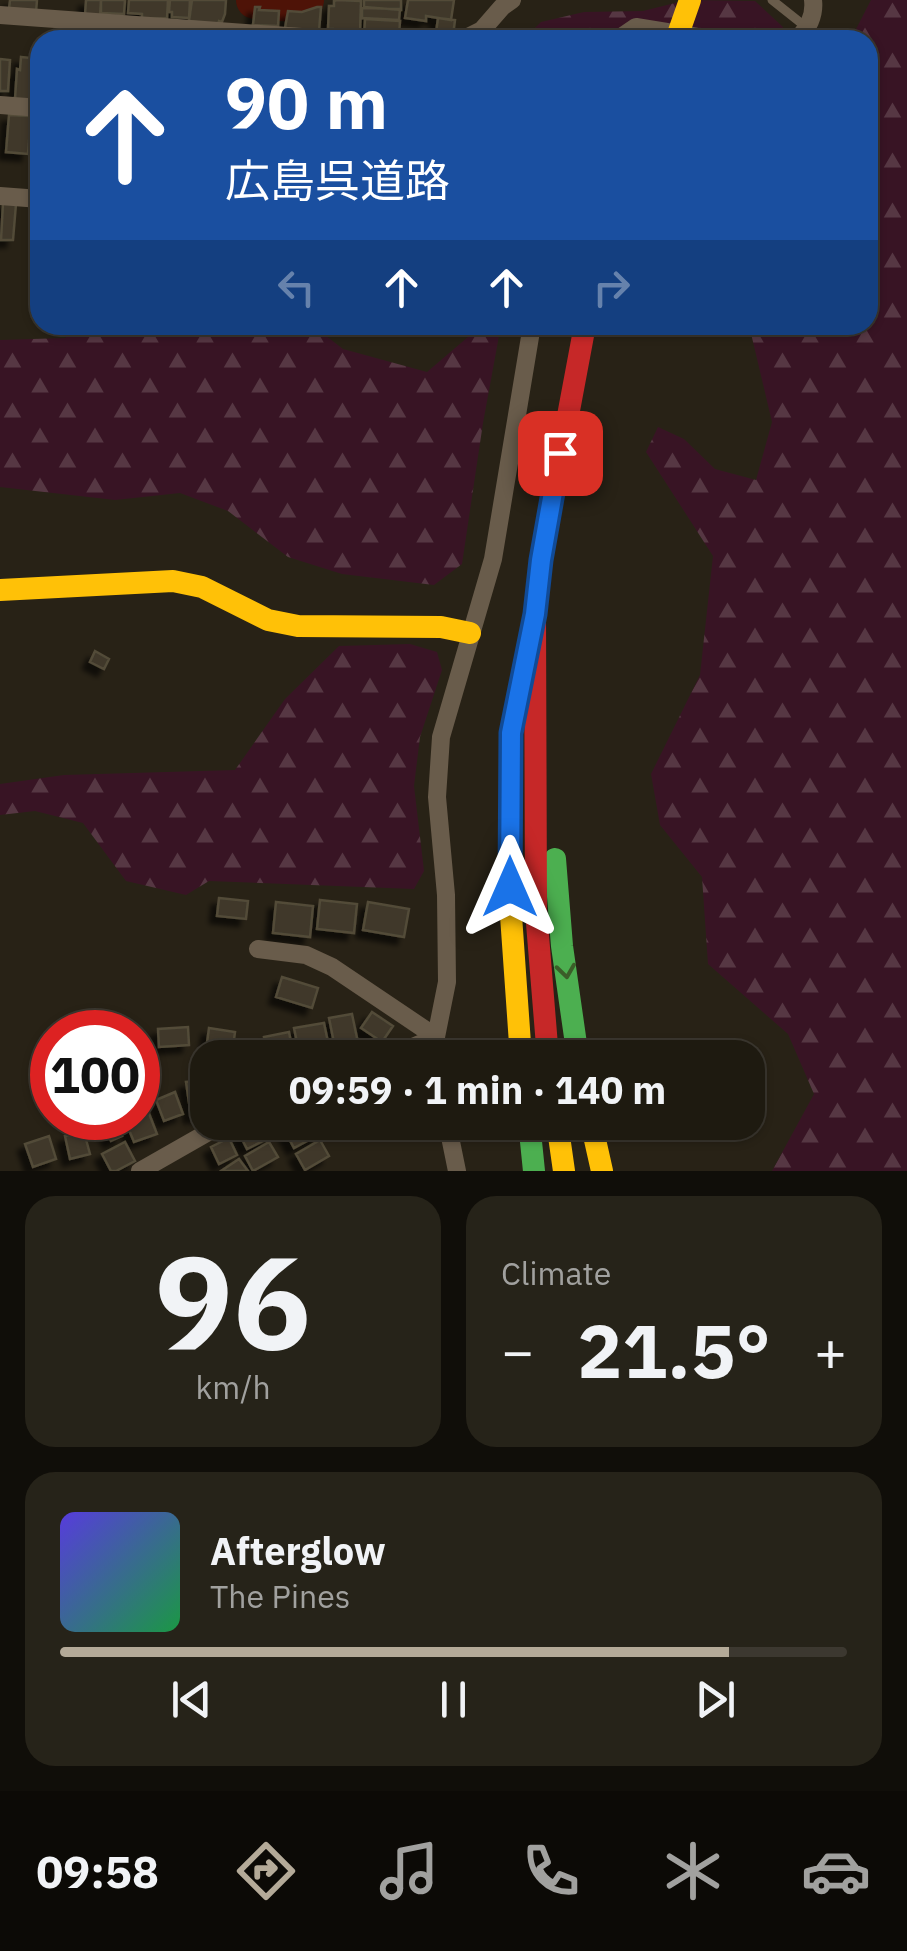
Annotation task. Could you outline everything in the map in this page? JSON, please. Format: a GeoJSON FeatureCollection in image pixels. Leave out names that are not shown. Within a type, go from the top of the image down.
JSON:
{"type":"FeatureCollection","features":[{"type":"Feature","properties":{"kind":"main road"},"geometry":{"type":"LineString","coordinates":[[680,30],[690,0]]}},
{"type":"Feature","properties":{"kind":"main road"},"geometry":{"type":"LineString","coordinates":[[521,1040],[510,887],[511,733],[584,335]]}},
{"type":"Feature","properties":{"kind":"main road"},"geometry":{"type":"LineString","coordinates":[[541,560],[552,828],[562,946],[575,1040]]}},
{"type":"Feature","properties":{"kind":"main road"},"geometry":{"type":"LineString","coordinates":[[0,590],[173,581],[202,587],[268,620],[298,626],[441,627],[470,633]]}},
{"type":"Feature","properties":{"kind":"main road"},"geometry":{"type":"LineString","coordinates":[[535,614],[536,911],[547,1040]]}},
{"type":"Feature","properties":{"kind":"main road"},"geometry":{"type":"LineString","coordinates":[[531,1140],[534,1171]]}},
{"type":"Feature","properties":{"kind":"main road"},"geometry":{"type":"LineString","coordinates":[[560,1140],[564,1171]]}},
{"type":"Feature","properties":{"kind":"main road"},"geometry":{"type":"LineString","coordinates":[[595,1140],[602,1171]]}},
{"type":"Feature","properties":{"kind":"street"},"geometry":{"type":"LineString","coordinates":[[482,30],[512,0]]}},
{"type":"Feature","properties":{"kind":"street"},"geometry":{"type":"LineString","coordinates":[[804,30],[814,8],[813,0]]}},
{"type":"Feature","properties":{"kind":"street"},"geometry":{"type":"LineString","coordinates":[[0,14],[211,30]]}},
{"type":"Feature","properties":{"kind":"street"},"geometry":{"type":"LineString","coordinates":[[0,105],[30,107]]}},
{"type":"Feature","properties":{"kind":"street"},"geometry":{"type":"LineString","coordinates":[[0,196],[30,198]]}},
{"type":"Feature","properties":{"kind":"street"},"geometry":{"type":"LineString","coordinates":[[436,1040],[446,982],[446,895],[437,797],[441,737],[493,558],[530,335]]}},
{"type":"Feature","properties":{"kind":"street"},"geometry":{"type":"LineString","coordinates":[[258,949],[306,955],[332,967],[436,1037]]}},
{"type":"Feature","properties":{"kind":"street"},"geometry":{"type":"LineString","coordinates":[[429,1040],[436,1037]]}},
{"type":"Feature","properties":{"kind":"street"},"geometry":{"type":"LineString","coordinates":[[140,1171],[194,1140]]}},
{"type":"Feature","properties":{"kind":"street"},"geometry":{"type":"LineString","coordinates":[[450,1140],[454,1169]]}},
{"type":"Feature","properties":{"kind":"lane"},"geometry":{"type":"LineString","coordinates":[[772,0],[798,30]]}},
{"type":"Feature","properties":{"kind":"green space"},"geometry":{"type":"Polygon","coordinates":[[[687,0],[755,1],[783,27],[533,30],[541,22],[584,12],[643,11],[687,0]]]}},
{"type":"Feature","properties":{"kind":"green space"},"geometry":{"type":"Polygon","coordinates":[[[871,0],[907,0],[907,1171],[772,1171],[814,1094],[788,1034],[708,964],[702,877],[660,825],[651,774],[700,675],[713,556],[646,452],[658,427],[684,439],[715,469],[756,480],[772,422],[751,335],[878,335],[878,30],[856,30],[871,0]]]}},
{"type":"Feature","properties":{"kind":"green space"},"geometry":{"type":"Polygon","coordinates":[[[325,335],[343,349],[427,372],[470,335],[499,335],[462,564],[434,585],[342,574],[288,557],[228,511],[180,493],[115,500],[0,487],[0,340],[325,335]]]}},
{"type":"Feature","properties":{"kind":"green space"},"geometry":{"type":"Polygon","coordinates":[[[410,644],[437,652],[442,670],[420,737],[414,786],[424,871],[414,889],[209,881],[186,895],[126,881],[83,823],[35,811],[0,815],[0,784],[64,775],[235,770],[285,699],[339,646],[410,644]]]}},
{"type":"Feature","properties":{"kind":"building"},"geometry":{"type":"Polygon","coordinates":[[[10,0],[37,0],[36,12],[9,9],[10,0]]]}},
{"type":"Feature","properties":{"kind":"building"},"geometry":{"type":"Polygon","coordinates":[[[86,0],[101,0],[100,16],[85,15],[86,0]]]}},
{"type":"Feature","properties":{"kind":"building"},"geometry":{"type":"Polygon","coordinates":[[[101,0],[125,0],[124,14],[101,13],[101,0]]]}},
{"type":"Feature","properties":{"kind":"building"},"geometry":{"type":"Polygon","coordinates":[[[129,0],[168,0],[167,18],[142,19],[142,14],[128,13],[129,0]]]}},
{"type":"Feature","properties":{"kind":"building"},"geometry":{"type":"Polygon","coordinates":[[[170,0],[190,0],[189,18],[172,17],[170,0]]]}},
{"type":"Feature","properties":{"kind":"building"},"geometry":{"type":"Polygon","coordinates":[[[192,0],[226,0],[222,22],[218,25],[189,21],[192,0]]]}},
{"type":"Feature","properties":{"kind":"building"},"geometry":{"type":"Polygon","coordinates":[[[364,0],[401,0],[401,10],[364,7],[364,0]]]}},
{"type":"Feature","properties":{"kind":"building"},"geometry":{"type":"Polygon","coordinates":[[[408,0],[454,0],[451,20],[405,18],[408,0]]]}},
{"type":"Feature","properties":{"kind":"building"},"geometry":{"type":"Polygon","coordinates":[[[334,1],[361,1],[360,30],[328,29],[329,6],[334,6],[334,1]]]}},
{"type":"Feature","properties":{"kind":"building"},"geometry":{"type":"Polygon","coordinates":[[[255,7],[279,11],[278,26],[253,25],[255,7]]]}},
{"type":"Feature","properties":{"kind":"building"},"geometry":{"type":"Polygon","coordinates":[[[321,7],[319,30],[285,28],[288,11],[321,7]]]}},
{"type":"Feature","properties":{"kind":"building"},"geometry":{"type":"Polygon","coordinates":[[[362,8],[400,9],[399,20],[362,18],[362,8]]]}},
{"type":"Feature","properties":{"kind":"building"},"geometry":{"type":"Polygon","coordinates":[[[438,18],[455,20],[454,30],[436,30],[438,18]]]}},
{"type":"Feature","properties":{"kind":"building"},"geometry":{"type":"Polygon","coordinates":[[[365,19],[400,21],[399,30],[364,30],[365,19]]]}},
{"type":"Feature","properties":{"kind":"building"},"geometry":{"type":"Polygon","coordinates":[[[62,26],[89,29],[89,30],[61,30],[62,26]]]}},
{"type":"Feature","properties":{"kind":"building"},"geometry":{"type":"Polygon","coordinates":[[[21,57],[30,58],[30,100],[15,99],[17,69],[20,70],[21,57]]]}},
{"type":"Feature","properties":{"kind":"building"},"geometry":{"type":"Polygon","coordinates":[[[0,59],[10,60],[8,91],[0,91],[0,59]]]}},
{"type":"Feature","properties":{"kind":"building"},"geometry":{"type":"Polygon","coordinates":[[[9,115],[30,116],[28,154],[6,152],[9,115]]]}},
{"type":"Feature","properties":{"kind":"building"},"geometry":{"type":"Polygon","coordinates":[[[3,203],[16,204],[13,240],[1,240],[3,203]]]}},
{"type":"Feature","properties":{"kind":"building"},"geometry":{"type":"Polygon","coordinates":[[[95,651],[109,659],[104,669],[90,662],[95,651]]]}},
{"type":"Feature","properties":{"kind":"building"},"geometry":{"type":"Polygon","coordinates":[[[219,898],[248,901],[246,919],[217,916],[219,898]]]}},
{"type":"Feature","properties":{"kind":"building"},"geometry":{"type":"Polygon","coordinates":[[[320,900],[357,904],[354,933],[317,929],[320,900]]]}},
{"type":"Feature","properties":{"kind":"building"},"geometry":{"type":"Polygon","coordinates":[[[276,902],[313,906],[310,937],[273,933],[276,902]]]}},
{"type":"Feature","properties":{"kind":"building"},"geometry":{"type":"Polygon","coordinates":[[[368,902],[409,909],[404,937],[363,930],[368,902]]]}},
{"type":"Feature","properties":{"kind":"building"},"geometry":{"type":"Polygon","coordinates":[[[282,977],[318,988],[312,1008],[276,997],[282,977]]]}},
{"type":"Feature","properties":{"kind":"building"},"geometry":{"type":"Polygon","coordinates":[[[372,1012],[393,1026],[383,1040],[361,1028],[372,1012]]]}},
{"type":"Feature","properties":{"kind":"building"},"geometry":{"type":"Polygon","coordinates":[[[352,1014],[357,1038],[333,1040],[329,1018],[352,1014]]]}},
{"type":"Feature","properties":{"kind":"building"},"geometry":{"type":"Polygon","coordinates":[[[324,1023],[328,1040],[296,1040],[294,1028],[324,1023]]]}},
{"type":"Feature","properties":{"kind":"building"},"geometry":{"type":"Polygon","coordinates":[[[188,1027],[189,1045],[160,1047],[160,1029],[188,1027]]]}},
{"type":"Feature","properties":{"kind":"building"},"geometry":{"type":"Polygon","coordinates":[[[209,1028],[235,1032],[234,1040],[207,1040],[209,1028]]]}},
{"type":"Feature","properties":{"kind":"building"},"geometry":{"type":"Polygon","coordinates":[[[289,1032],[291,1040],[265,1040],[264,1037],[289,1032]]]}},
{"type":"Feature","properties":{"kind":"building"},"geometry":{"type":"Polygon","coordinates":[[[175,1092],[183,1114],[164,1121],[160,1098],[175,1092]]]}},
{"type":"Feature","properties":{"kind":"building"},"geometry":{"type":"Polygon","coordinates":[[[50,1140],[56,1159],[33,1167],[25,1144],[50,1140]]]}},
{"type":"Feature","properties":{"kind":"building"},"geometry":{"type":"Polygon","coordinates":[[[66,1140],[86,1140],[90,1154],[70,1159],[66,1140]]]}},
{"type":"Feature","properties":{"kind":"building"},"geometry":{"type":"Polygon","coordinates":[[[230,1140],[237,1155],[219,1164],[211,1147],[230,1140]]]}},
{"type":"Feature","properties":{"kind":"building"},"geometry":{"type":"Polygon","coordinates":[[[242,1140],[265,1140],[247,1149],[242,1140]]]}},
{"type":"Feature","properties":{"kind":"building"},"geometry":{"type":"Polygon","coordinates":[[[290,1140],[309,1140],[294,1148],[290,1140]]]}},
{"type":"Feature","properties":{"kind":"building"},"geometry":{"type":"Polygon","coordinates":[[[320,1140],[329,1156],[305,1170],[296,1154],[320,1140]]]}},
{"type":"Feature","properties":{"kind":"building"},"geometry":{"type":"Polygon","coordinates":[[[125,1142],[135,1161],[111,1171],[102,1154],[125,1142]]]}},
{"type":"Feature","properties":{"kind":"building"},"geometry":{"type":"Polygon","coordinates":[[[269,1142],[278,1157],[253,1171],[245,1156],[269,1142]]]}},
{"type":"Feature","properties":{"kind":"building"},"geometry":{"type":"Polygon","coordinates":[[[239,1159],[248,1171],[221,1171],[239,1159]]]}},
{"type":"Feature","properties":{"kind":"waterway"},"geometry":{"type":"LineString","coordinates":[[255,0],[305,0]]}},
{"type":"Feature","properties":{"kind":"traffic: fast"},"geometry":{"type":"LineString","coordinates":[[555,859],[575,1040]]}},
{"type":"Feature","properties":{"kind":"traffic: fast"},"geometry":{"type":"LineString","coordinates":[[531,1140],[534,1171]]}},
{"type":"Feature","properties":{"kind":"traffic: slow"},"geometry":{"type":"LineString","coordinates":[[680,30],[690,0]]}},
{"type":"Feature","properties":{"kind":"traffic: slow"},"geometry":{"type":"LineString","coordinates":[[0,590],[173,581],[202,587],[268,620],[298,626],[441,627],[470,633]]}},
{"type":"Feature","properties":{"kind":"traffic: slow"},"geometry":{"type":"LineString","coordinates":[[520,1040],[509,887],[511,733],[521,683]]}},
{"type":"Feature","properties":{"kind":"traffic: slow"},"geometry":{"type":"LineString","coordinates":[[560,1140],[564,1171]]}},
{"type":"Feature","properties":{"kind":"traffic: slow"},"geometry":{"type":"LineString","coordinates":[[595,1140],[602,1171]]}},
{"type":"Feature","properties":{"kind":"traffic: jam"},"geometry":{"type":"LineString","coordinates":[[547,1040],[536,911],[535,613],[541,560],[583,335]]}},
{"type":"Feature","properties":{"kind":"route"},"geometry":{"type":"LineString","coordinates":[[510,887],[511,733],[535,614],[560,453]]}}]}
